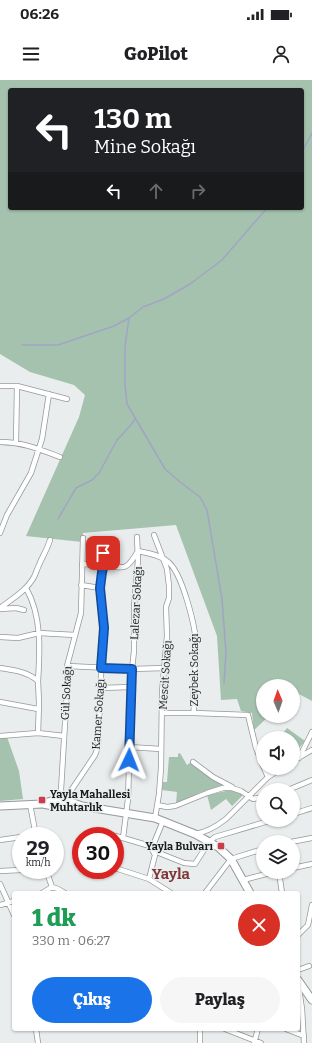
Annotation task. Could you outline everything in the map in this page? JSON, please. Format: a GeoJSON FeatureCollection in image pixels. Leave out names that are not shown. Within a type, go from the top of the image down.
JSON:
{"type":"FeatureCollection","features":[{"type":"Feature","properties":{"kind":"main road"},"geometry":{"type":"LineString","coordinates":[[42,804],[51,801],[64,801],[82,806],[155,818],[195,834],[225,852],[231,859],[249,891]]}},
{"type":"Feature","properties":{"kind":"main road"},"geometry":{"type":"LineString","coordinates":[[0,806],[42,804],[58,807],[82,806]]}},
{"type":"Feature","properties":{"kind":"main road"},"geometry":{"type":"LineString","coordinates":[[300,984],[312,1000]]}},
{"type":"Feature","properties":{"kind":"street"},"geometry":{"type":"LineString","coordinates":[[0,386],[17,386],[67,399]]}},
{"type":"Feature","properties":{"kind":"street"},"geometry":{"type":"LineString","coordinates":[[16,442],[17,386]]}},
{"type":"Feature","properties":{"kind":"street"},"geometry":{"type":"LineString","coordinates":[[0,533],[7,515],[31,473],[45,424],[49,394]]}},
{"type":"Feature","properties":{"kind":"street"},"geometry":{"type":"LineString","coordinates":[[0,442],[16,442],[60,457]]}},
{"type":"Feature","properties":{"kind":"street","name":"Mescit Sokağı"},"geometry":{"type":"LineString","coordinates":[[154,536],[167,569],[169,586],[169,598],[166,607],[167,632],[162,692],[160,781],[155,818]]}},
{"type":"Feature","properties":{"kind":"street","name":"Lalezar Sokağı"},"geometry":{"type":"LineString","coordinates":[[124,832],[127,813],[132,669],[134,651],[134,607],[138,551],[137,537]]}},
{"type":"Feature","properties":{"kind":"street","name":"Gül Sokağı"},"geometry":{"type":"LineString","coordinates":[[64,801],[61,790],[67,666],[81,613],[83,538]]}},
{"type":"Feature","properties":{"kind":"street"},"geometry":{"type":"LineString","coordinates":[[0,608],[26,588],[34,577],[39,564],[48,549],[50,540]]}},
{"type":"Feature","properties":{"kind":"street","name":"Kamer Sokağı"},"geometry":{"type":"LineString","coordinates":[[64,801],[95,755],[98,746],[104,628],[100,588],[104,565],[103,553],[100,547]]}},
{"type":"Feature","properties":{"kind":"street"},"geometry":{"type":"LineString","coordinates":[[82,564],[104,565],[117,568],[128,566],[138,551]]}},
{"type":"Feature","properties":{"kind":"street","name":"Zeybek Sokağı"},"geometry":{"type":"LineString","coordinates":[[138,551],[153,554],[167,560],[176,570],[182,583],[194,630],[196,645],[192,697],[194,713]]}},
{"type":"Feature","properties":{"kind":"street"},"geometry":{"type":"LineString","coordinates":[[81,585],[100,588]]}},
{"type":"Feature","properties":{"kind":"street"},"geometry":{"type":"LineString","coordinates":[[26,588],[34,608],[39,633],[40,654],[38,681],[38,733]]}},
{"type":"Feature","properties":{"kind":"street"},"geometry":{"type":"LineString","coordinates":[[0,608],[16,608],[24,610]]}},
{"type":"Feature","properties":{"kind":"street"},"geometry":{"type":"LineString","coordinates":[[0,637],[18,638],[39,633],[75,635]]}},
{"type":"Feature","properties":{"kind":"street"},"geometry":{"type":"LineString","coordinates":[[67,666],[132,669],[164,668]]}},
{"type":"Feature","properties":{"kind":"street"},"geometry":{"type":"LineString","coordinates":[[0,668],[23,672],[38,681]]}},
{"type":"Feature","properties":{"kind":"street"},"geometry":{"type":"LineString","coordinates":[[100,688],[132,687]]}},
{"type":"Feature","properties":{"kind":"street"},"geometry":{"type":"LineString","coordinates":[[0,702],[38,709]]}},
{"type":"Feature","properties":{"kind":"street"},"geometry":{"type":"LineString","coordinates":[[162,713],[248,715],[256,748]]}},
{"type":"Feature","properties":{"kind":"street"},"geometry":{"type":"LineString","coordinates":[[300,756],[312,732]]}},
{"type":"Feature","properties":{"kind":"street"},"geometry":{"type":"LineString","coordinates":[[0,736],[38,733],[64,736]]}},
{"type":"Feature","properties":{"kind":"street"},"geometry":{"type":"LineString","coordinates":[[129,747],[161,749]]}},
{"type":"Feature","properties":{"kind":"street"},"geometry":{"type":"LineString","coordinates":[[300,757],[312,750]]}},
{"type":"Feature","properties":{"kind":"street"},"geometry":{"type":"LineString","coordinates":[[193,762],[213,777],[245,793],[253,799],[256,798]]}},
{"type":"Feature","properties":{"kind":"street"},"geometry":{"type":"LineString","coordinates":[[195,834],[203,833],[226,819],[271,775]]}},
{"type":"Feature","properties":{"kind":"street"},"geometry":{"type":"LineString","coordinates":[[300,785],[312,780]]}},
{"type":"Feature","properties":{"kind":"street"},"geometry":{"type":"LineString","coordinates":[[157,805],[167,807],[175,806],[219,789],[236,789]]}},
{"type":"Feature","properties":{"kind":"street"},"geometry":{"type":"LineString","coordinates":[[30,804],[34,827]]}},
{"type":"Feature","properties":{"kind":"street"},"geometry":{"type":"LineString","coordinates":[[300,812],[312,808]]}},
{"type":"Feature","properties":{"kind":"street"},"geometry":{"type":"LineString","coordinates":[[149,879],[155,855],[153,849],[163,821]]}},
{"type":"Feature","properties":{"kind":"street"},"geometry":{"type":"LineString","coordinates":[[124,838],[150,846],[153,849],[184,863],[195,864],[209,842],[215,837],[256,825]]}},
{"type":"Feature","properties":{"kind":"street"},"geometry":{"type":"LineString","coordinates":[[0,840],[12,838]]}},
{"type":"Feature","properties":{"kind":"street"},"geometry":{"type":"LineString","coordinates":[[300,840],[312,838]]}},
{"type":"Feature","properties":{"kind":"street"},"geometry":{"type":"LineString","coordinates":[[208,891],[231,859],[256,851]]}},
{"type":"Feature","properties":{"kind":"street"},"geometry":{"type":"LineString","coordinates":[[300,867],[312,864]]}},
{"type":"Feature","properties":{"kind":"street"},"geometry":{"type":"LineString","coordinates":[[0,871],[12,870]]}},
{"type":"Feature","properties":{"kind":"street"},"geometry":{"type":"LineString","coordinates":[[124,871],[149,879],[169,891]]}},
{"type":"Feature","properties":{"kind":"street"},"geometry":{"type":"LineString","coordinates":[[243,880],[256,877]]}},
{"type":"Feature","properties":{"kind":"street"},"geometry":{"type":"LineString","coordinates":[[49,879],[52,887]]}},
{"type":"Feature","properties":{"kind":"street"},"geometry":{"type":"LineString","coordinates":[[280,879],[282,891]]}},
{"type":"Feature","properties":{"kind":"street"},"geometry":{"type":"LineString","coordinates":[[0,884],[12,911]]}},
{"type":"Feature","properties":{"kind":"street"},"geometry":{"type":"LineString","coordinates":[[45,891],[52,887],[58,888],[62,891]]}},
{"type":"Feature","properties":{"kind":"street"},"geometry":{"type":"LineString","coordinates":[[0,905],[12,901]]}},
{"type":"Feature","properties":{"kind":"street"},"geometry":{"type":"LineString","coordinates":[[300,933],[310,925],[312,905]]}},
{"type":"Feature","properties":{"kind":"street"},"geometry":{"type":"LineString","coordinates":[[300,969],[309,966]]}},
{"type":"Feature","properties":{"kind":"street"},"geometry":{"type":"LineString","coordinates":[[300,1008],[304,1043]]}},
{"type":"Feature","properties":{"kind":"street"},"geometry":{"type":"LineString","coordinates":[[36,1031],[38,1043]]}},
{"type":"Feature","properties":{"kind":"street"},"geometry":{"type":"LineString","coordinates":[[200,1031],[200,1043]]}},
{"type":"Feature","properties":{"kind":"street"},"geometry":{"type":"LineString","coordinates":[[229,1031],[254,1042],[261,1043]]}},
{"type":"Feature","properties":{"kind":"street"},"geometry":{"type":"LineString","coordinates":[[254,1042],[257,1031]]}},
{"type":"Feature","properties":{"kind":"street"},"geometry":{"type":"LineString","coordinates":[[291,1031],[304,1036]]}},
{"type":"Feature","properties":{"kind":"green space"},"geometry":{"type":"Polygon","coordinates":[[[0,80],[312,80],[312,701],[300,695],[300,679],[256,679],[256,723],[262,723],[254,730],[252,713],[241,711],[237,699],[221,700],[217,636],[176,525],[83,533],[82,542],[26,536],[79,417],[85,395],[74,385],[30,372],[0,354],[0,80]]]}},
{"type":"Feature","properties":{"kind":"green space"},"geometry":{"type":"Polygon","coordinates":[[[0,737],[7,737],[19,771],[23,799],[0,801],[0,737]]]}},
{"type":"Feature","properties":{"kind":"green space"},"geometry":{"type":"Polygon","coordinates":[[[300,737],[305,741],[300,747],[300,737]]]}},
{"type":"Feature","properties":{"kind":"green space"},"geometry":{"type":"Polygon","coordinates":[[[180,753],[187,765],[190,763],[224,785],[201,792],[176,804],[177,792],[162,790],[163,782],[167,782],[169,757],[178,757],[178,754],[180,753]]]}},
{"type":"Feature","properties":{"kind":"green space"},"geometry":{"type":"Polygon","coordinates":[[[231,790],[242,794],[242,796],[232,806],[226,799],[211,810],[207,795],[231,790]]]}},
{"type":"Feature","properties":{"kind":"waterway"},"geometry":{"type":"LineString","coordinates":[[304,148],[312,133]]}},
{"type":"Feature","properties":{"kind":"waterway"},"geometry":{"type":"LineString","coordinates":[[22,345],[58,345],[114,326],[129,318],[143,307],[164,299],[190,284],[222,260],[265,210]]}},
{"type":"Feature","properties":{"kind":"waterway"},"geometry":{"type":"LineString","coordinates":[[129,318],[125,346],[125,385],[127,404],[165,469],[200,497],[207,510],[222,599],[226,653],[224,683]]}},
{"type":"Feature","properties":{"kind":"waterway"},"geometry":{"type":"LineString","coordinates":[[58,519],[76,488],[92,480],[99,473],[117,440],[135,419]]}},
{"type":"Feature","properties":{"kind":"place","name":"Yayla Mahallesi Muhtarlık"},"geometry":{"type":"Point","coordinates":[42,800]}},
{"type":"Feature","properties":{"kind":"place","name":"Yayla Bulvarı"},"geometry":{"type":"Point","coordinates":[221,846]}},
{"type":"Feature","properties":{"kind":"district","name":"Yayla"},"geometry":{"type":"Point","coordinates":[171,874]}},
{"type":"Feature","properties":{"kind":"route"},"geometry":{"type":"LineString","coordinates":[[103,553],[104,565],[100,588],[104,628],[101,668],[132,669],[129,760]]}}]}
